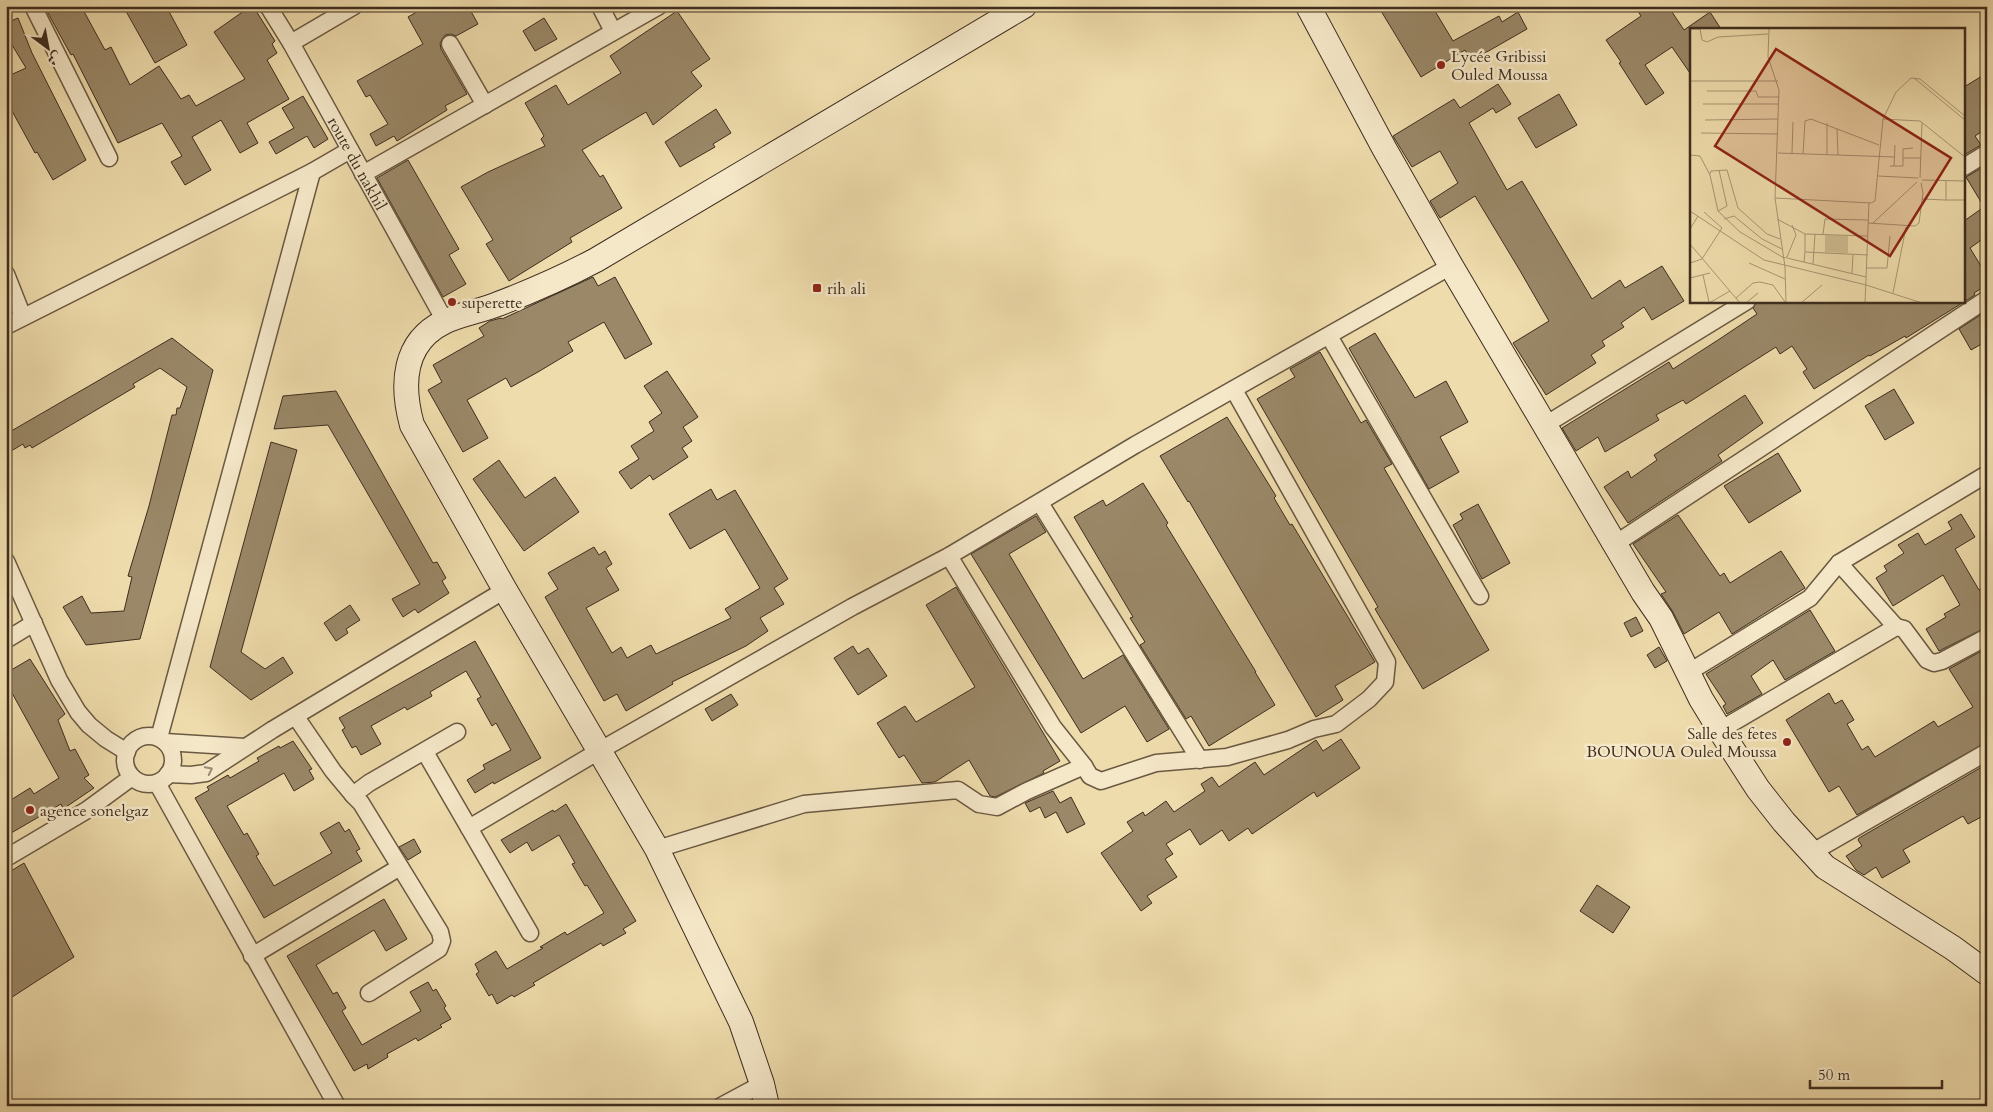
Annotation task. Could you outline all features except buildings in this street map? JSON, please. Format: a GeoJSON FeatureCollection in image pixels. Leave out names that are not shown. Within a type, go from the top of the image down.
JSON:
{"type":"FeatureCollection","features":[{"type":"Feature","properties":{"kind":"street"},"geometry":{"type":"LineString","coordinates":[[33,6],[109,158]]}},
{"type":"Feature","properties":{"kind":"street","name":"route du nakhil"},"geometry":{"type":"LineString","coordinates":[[268,6],[291,43],[445,321]]}},
{"type":"Feature","properties":{"kind":"street"},"geometry":{"type":"LineString","coordinates":[[291,43],[354,6]]}},
{"type":"Feature","properties":{"kind":"street"},"geometry":{"type":"LineString","coordinates":[[600,6],[613,31]]}},
{"type":"Feature","properties":{"kind":"street"},"geometry":{"type":"LineString","coordinates":[[363,174],[659,6]]}},
{"type":"Feature","properties":{"kind":"street"},"geometry":{"type":"LineString","coordinates":[[721,1106],[764,1095],[741,1022],[657,848],[505,590],[412,425],[408,408],[406,373],[414,351],[426,332],[445,321],[486,309],[525,294],[596,260],[1024,6]]}},
{"type":"Feature","properties":{"kind":"street"},"geometry":{"type":"LineString","coordinates":[[1308,6],[1384,148],[1451,266],[1643,592],[1661,618],[1701,698],[1758,789],[1784,822],[1825,867],[1953,948],[1987,973]]}},
{"type":"Feature","properties":{"kind":"street"},"geometry":{"type":"LineString","coordinates":[[450,44],[484,105]]}},
{"type":"Feature","properties":{"kind":"street"},"geometry":{"type":"LineString","coordinates":[[6,326],[312,172],[350,150]]}},
{"type":"Feature","properties":{"kind":"street"},"geometry":{"type":"LineString","coordinates":[[1966,166],[1987,154]]}},
{"type":"Feature","properties":{"kind":"street"},"geometry":{"type":"LineString","coordinates":[[162,740],[312,172]]}},
{"type":"Feature","properties":{"kind":"street"},"geometry":{"type":"LineString","coordinates":[[469,828],[599,750],[852,607],[949,556],[1135,445],[1451,266]]}},
{"type":"Feature","properties":{"kind":"street"},"geometry":{"type":"LineString","coordinates":[[6,274],[23,317]]}},
{"type":"Feature","properties":{"kind":"street"},"geometry":{"type":"LineString","coordinates":[[1615,544],[1987,299]]}},
{"type":"Feature","properties":{"kind":"street"},"geometry":{"type":"LineString","coordinates":[[1545,425],[1745,302]]}},
{"type":"Feature","properties":{"kind":"street"},"geometry":{"type":"LineString","coordinates":[[1329,336],[1480,596]]}},
{"type":"Feature","properties":{"kind":"street"},"geometry":{"type":"LineString","coordinates":[[949,556],[1053,728],[1090,776],[1101,781],[1156,763],[1227,757],[1288,740],[1314,729],[1336,724],[1369,699],[1385,682],[1387,662],[1234,390]]}},
{"type":"Feature","properties":{"kind":"street"},"geometry":{"type":"LineString","coordinates":[[1689,672],[1810,598],[1839,563],[1987,474]]}},
{"type":"Feature","properties":{"kind":"street"},"geometry":{"type":"LineString","coordinates":[[1040,503],[1200,760]]}},
{"type":"Feature","properties":{"kind":"street"},"geometry":{"type":"LineString","coordinates":[[6,561],[59,680],[78,712],[89,725],[106,739],[127,752]]}},
{"type":"Feature","properties":{"kind":"street"},"geometry":{"type":"LineString","coordinates":[[1839,563],[1896,627],[1904,629],[1927,660],[1934,663],[1942,661],[1987,637]]}},
{"type":"Feature","properties":{"kind":"street"},"geometry":{"type":"LineString","coordinates":[[245,748],[144,737],[131,745],[127,752],[126,764],[132,777],[143,784],[163,778],[206,773],[505,590]]}},
{"type":"Feature","properties":{"kind":"street"},"geometry":{"type":"LineString","coordinates":[[6,640],[34,623]]}},
{"type":"Feature","properties":{"kind":"street"},"geometry":{"type":"LineString","coordinates":[[1720,730],[1896,627]]}},
{"type":"Feature","properties":{"kind":"street"},"geometry":{"type":"LineString","coordinates":[[296,717],[334,771],[360,803],[440,932],[442,941],[439,948],[369,993]]}},
{"type":"Feature","properties":{"kind":"street"},"geometry":{"type":"LineString","coordinates":[[353,795],[369,783],[457,732]]}},
{"type":"Feature","properties":{"kind":"street"},"geometry":{"type":"LineString","coordinates":[[162,740],[174,760],[172,768],[163,778]]}},
{"type":"Feature","properties":{"kind":"street"},"geometry":{"type":"LineString","coordinates":[[425,752],[530,933]]}},
{"type":"Feature","properties":{"kind":"street"},"geometry":{"type":"LineString","coordinates":[[1811,853],[1987,752]]}},
{"type":"Feature","properties":{"kind":"street"},"geometry":{"type":"LineString","coordinates":[[657,848],[804,804],[958,790],[979,804],[997,807],[1027,791],[1084,766]]}},
{"type":"Feature","properties":{"kind":"street"},"geometry":{"type":"LineString","coordinates":[[6,858],[87,810],[132,777]]}},
{"type":"Feature","properties":{"kind":"street"},"geometry":{"type":"LineString","coordinates":[[163,778],[252,956],[337,1106]]}},
{"type":"Feature","properties":{"kind":"street"},"geometry":{"type":"LineString","coordinates":[[252,956],[400,867]]}},
{"type":"Feature","properties":{"kind":"place","name":"Lycée Gribissi Ouled Moussa"},"geometry":{"type":"Point","coordinates":[1441,65]}},
{"type":"Feature","properties":{"kind":"place","name":"rih ali"},"geometry":{"type":"Point","coordinates":[817,288]}},
{"type":"Feature","properties":{"kind":"place","name":"superette"},"geometry":{"type":"Point","coordinates":[452,302]}},
{"type":"Feature","properties":{"kind":"place","name":"Salle des fetes BOUNOUA Ouled Moussa"},"geometry":{"type":"Point","coordinates":[1787,742]}},
{"type":"Feature","properties":{"kind":"place","name":"agence sonelgaz"},"geometry":{"type":"Point","coordinates":[30,810]}}]}
